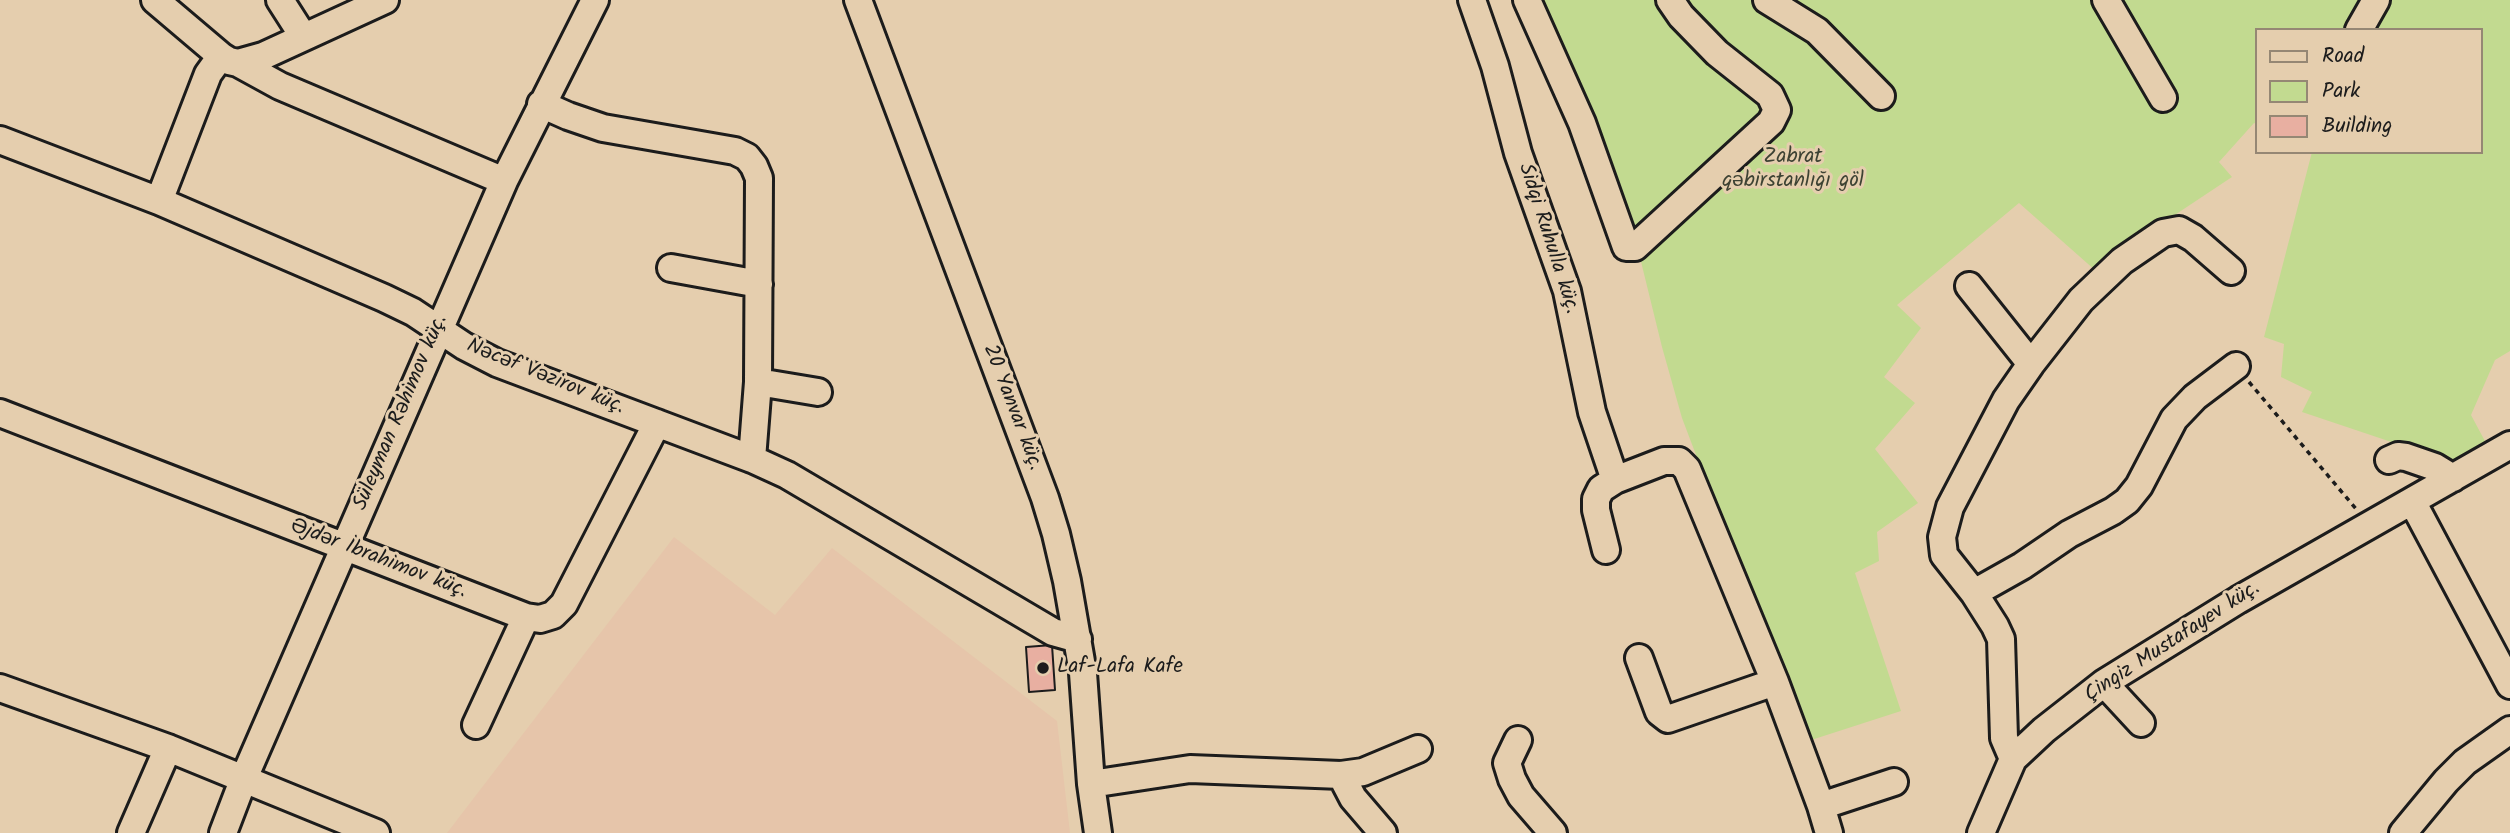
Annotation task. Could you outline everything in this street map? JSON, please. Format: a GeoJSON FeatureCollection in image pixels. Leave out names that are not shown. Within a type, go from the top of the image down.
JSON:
{"type":"FeatureCollection","features":[{"type":"Feature","properties":{"kind":"street"},"geometry":{"type":"LineString","coordinates":[[155,0],[230,60],[280,86],[505,181]]}},
{"type":"Feature","properties":{"kind":"street"},"geometry":{"type":"LineString","coordinates":[[280,0],[303,36]]}},
{"type":"Feature","properties":{"kind":"street"},"geometry":{"type":"LineString","coordinates":[[159,201],[208,74],[230,60],[250,61],[385,0]]}},
{"type":"Feature","properties":{"kind":"street","name":"Süleyman Rəhimov küç."},"geometry":{"type":"LineString","coordinates":[[223,833],[243,778],[505,181],[595,0]]}},
{"type":"Feature","properties":{"kind":"street","name":"20 Yanvar küç."},"geometry":{"type":"LineString","coordinates":[[858,0],[1045,498],[1078,639],[1098,833]]}},
{"type":"Feature","properties":{"kind":"street","name":"Sidqi Ruhulla küç."},"geometry":{"type":"LineString","coordinates":[[1472,0],[1518,153],[1567,291],[1592,412],[1615,480]]}},
{"type":"Feature","properties":{"kind":"street"},"geometry":{"type":"LineString","coordinates":[[1527,0],[1582,123],[1626,247],[1634,247],[1771,122],[1777,110],[1770,95],[1717,53],[1681,16],[1670,0]]}},
{"type":"Feature","properties":{"kind":"street"},"geometry":{"type":"LineString","coordinates":[[1767,0],[1817,31],[1881,96]]}},
{"type":"Feature","properties":{"kind":"street"},"geometry":{"type":"LineString","coordinates":[[2106,0],[2162,98]]}},
{"type":"Feature","properties":{"kind":"street"},"geometry":{"type":"LineString","coordinates":[[2360,28],[2376,0]]}},
{"type":"Feature","properties":{"kind":"street"},"geometry":{"type":"LineString","coordinates":[[541,104],[603,128],[734,151],[747,157],[754,166],[759,178],[759,284],[758,382],[752,458]]}},
{"type":"Feature","properties":{"kind":"street","name":"Nəcəf Vəzirov küç."},"geometry":{"type":"LineString","coordinates":[[0,140],[159,201],[384,298],[497,363],[752,458],[787,475],[1052,632],[1078,639]]}},
{"type":"Feature","properties":{"kind":"street"},"geometry":{"type":"LineString","coordinates":[[2013,759],[2004,738],[2001,639],[1973,593],[1944,555],[1942,537],[1950,507],[2006,400],[2031,364],[2081,300],[2122,261],[2163,233],[2179,230],[2193,238],[2231,271]]}},
{"type":"Feature","properties":{"kind":"street"},"geometry":{"type":"LineString","coordinates":[[671,268],[759,284]]}},
{"type":"Feature","properties":{"kind":"street"},"geometry":{"type":"LineString","coordinates":[[1969,286],[2031,364]]}},
{"type":"Feature","properties":{"kind":"street"},"geometry":{"type":"LineString","coordinates":[[1973,593],[2127,501],[2139,486],[2174,419],[2195,397],[2236,366]]}},
{"type":"Feature","properties":{"kind":"street"},"geometry":{"type":"LineString","coordinates":[[758,382],[818,392]]}},
{"type":"Feature","properties":{"kind":"street","name":"Əjdər İbrahimov küç."},"geometry":{"type":"LineString","coordinates":[[0,413],[526,617]]}},
{"type":"Feature","properties":{"kind":"street"},"geometry":{"type":"LineString","coordinates":[[475,725],[526,617],[540,619],[553,615],[565,604],[657,423]]}},
{"type":"Feature","properties":{"kind":"street","name":"Çingiz Mustafayev küç."},"geometry":{"type":"LineString","coordinates":[[1981,833],[2013,759],[2044,730],[2104,683],[2238,600],[2510,445]]}},
{"type":"Feature","properties":{"kind":"street"},"geometry":{"type":"LineString","coordinates":[[2389,460],[2406,457],[2435,467],[2453,478]]}},
{"type":"Feature","properties":{"kind":"street"},"geometry":{"type":"LineString","coordinates":[[1606,550],[1596,499],[1601,489],[1615,480],[1664,461],[1679,461],[1687,469],[1775,682],[1829,833]]}},
{"type":"Feature","properties":{"kind":"street"},"geometry":{"type":"LineString","coordinates":[[2412,501],[2510,685]]}},
{"type":"Feature","properties":{"kind":"street"},"geometry":{"type":"LineString","coordinates":[[1639,658],[1660,712],[1668,719],[1775,682]]}},
{"type":"Feature","properties":{"kind":"street"},"geometry":{"type":"LineString","coordinates":[[2104,683],[2141,723]]}},
{"type":"Feature","properties":{"kind":"street"},"geometry":{"type":"LineString","coordinates":[[0,688],[168,748],[376,833]]}},
{"type":"Feature","properties":{"kind":"street"},"geometry":{"type":"LineString","coordinates":[[2403,833],[2465,762],[2510,730]]}},
{"type":"Feature","properties":{"kind":"street"},"geometry":{"type":"LineString","coordinates":[[1518,740],[1507,763],[1512,779],[1521,796],[1553,833]]}},
{"type":"Feature","properties":{"kind":"street"},"geometry":{"type":"LineString","coordinates":[[131,833],[168,748]]}},
{"type":"Feature","properties":{"kind":"street"},"geometry":{"type":"LineString","coordinates":[[1091,784],[1190,769],[1341,775],[1363,772],[1418,749]]}},
{"type":"Feature","properties":{"kind":"street"},"geometry":{"type":"LineString","coordinates":[[1341,775],[1353,798],[1382,833]]}},
{"type":"Feature","properties":{"kind":"street"},"geometry":{"type":"LineString","coordinates":[[1821,806],[1894,782]]}},
{"type":"Feature","properties":{"kind":"path"},"geometry":{"type":"LineString","coordinates":[[2236,366],[2369,525]]}},
{"type":"Feature","properties":{"kind":"shaded area"},"geometry":{"type":"Polygon","coordinates":[[[674,537],[775,615],[832,548],[1057,721],[1070,833],[447,833],[674,537]]]}},
{"type":"Feature","properties":{"kind":"green space","name":"Zabrat qəbirstanlığı göl"},"geometry":{"type":"Polygon","coordinates":[[[1534,0],[2510,0],[2510,351],[2495,360],[2471,415],[2486,443],[2457,464],[2302,412],[2312,392],[2281,377],[2284,344],[2264,337],[2311,154],[2482,154],[2482,28],[2254,28],[2254,123],[2219,162],[2232,177],[2119,252],[2096,271],[2019,203],[1897,305],[1921,328],[1884,377],[1915,403],[1875,449],[1918,503],[1877,532],[1879,561],[1855,573],[1901,711],[1805,742],[1682,418],[1631,221],[1591,123],[1534,0]]]}},
{"type":"Feature","properties":{"kind":"building"},"geometry":{"type":"Polygon","coordinates":[[[1052,645],[1055,690],[1029,692],[1026,647],[1052,645]]]}},
{"type":"Feature","properties":{"kind":"place","name":"Laf-Lafa Kafe"},"geometry":{"type":"Point","coordinates":[1043,668]}}]}
